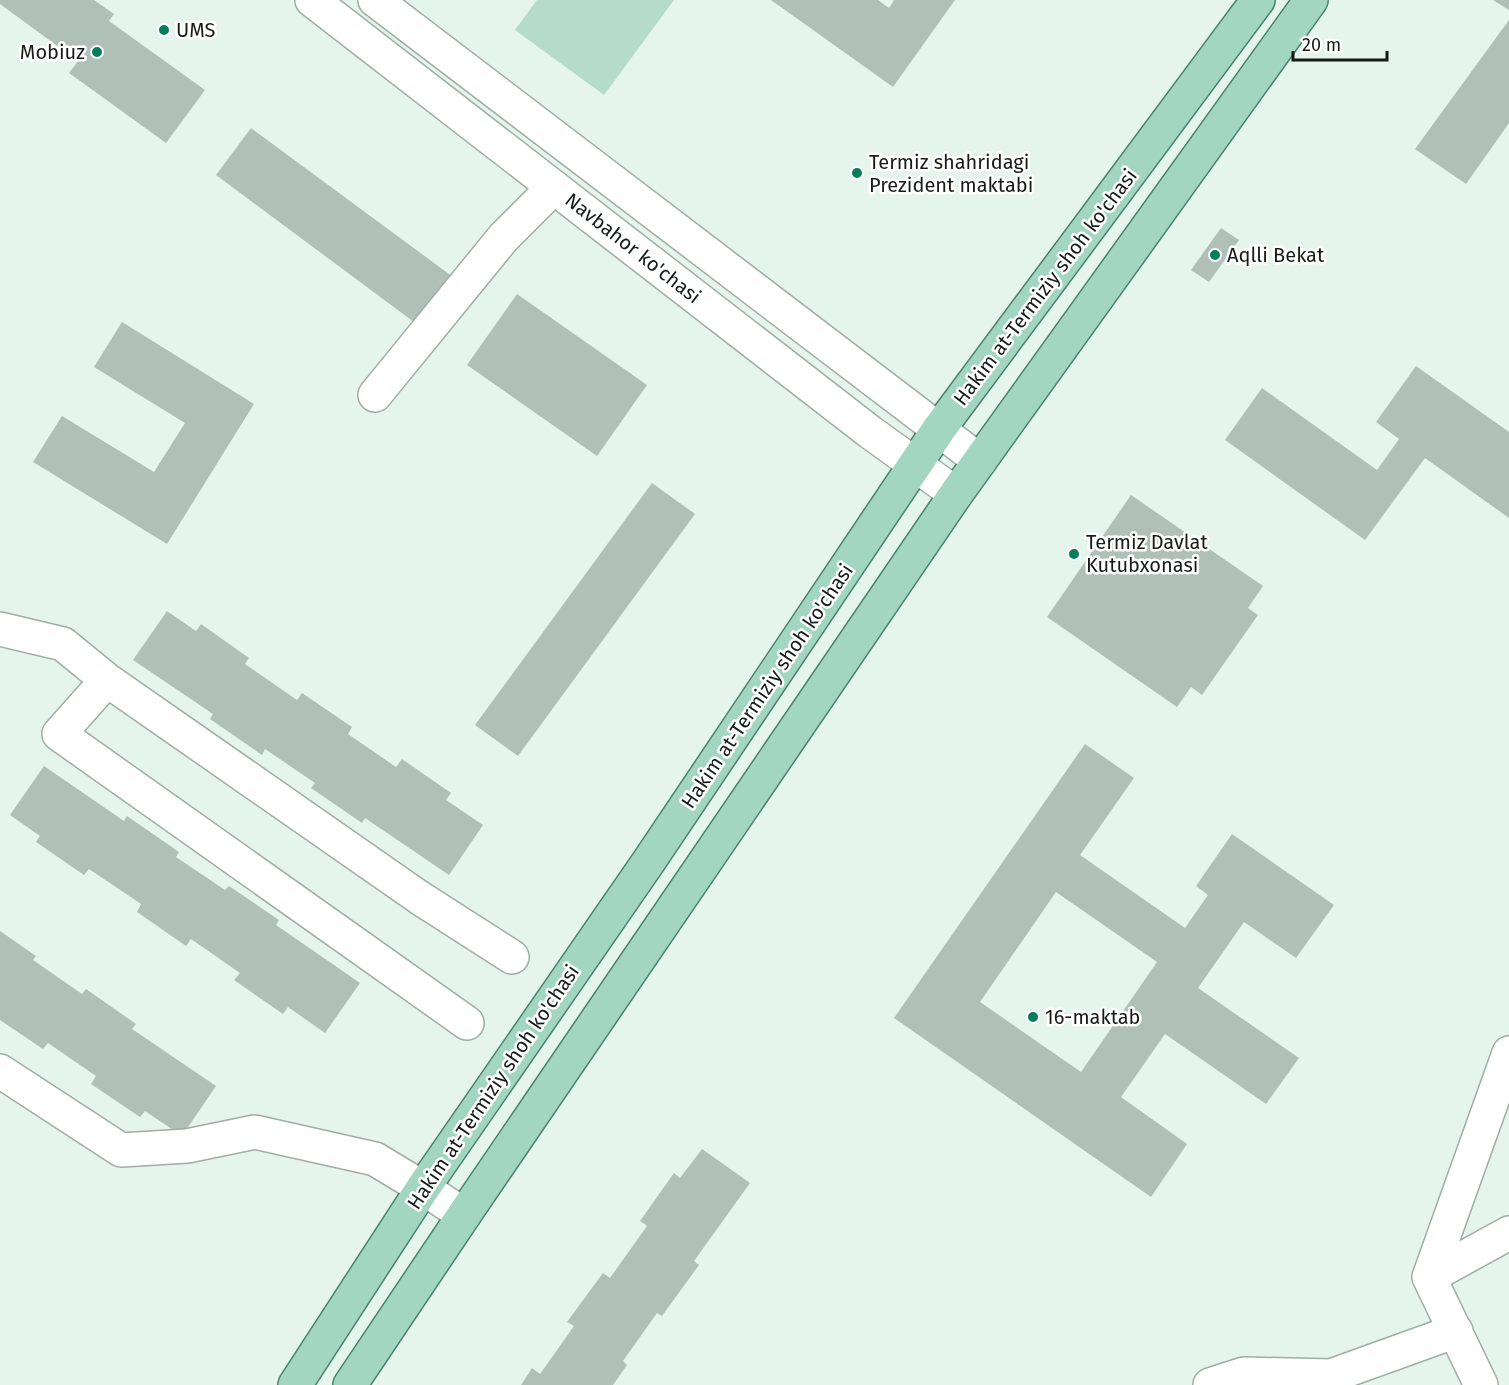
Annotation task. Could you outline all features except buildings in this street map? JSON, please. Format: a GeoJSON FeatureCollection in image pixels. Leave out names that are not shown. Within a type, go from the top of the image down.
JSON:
{"type":"FeatureCollection","features":[{"type":"Feature","properties":{"kind":"main road","name":"Hakim at-Termiziy shoh ko'chasi"},"geometry":{"type":"LineString","coordinates":[[295,1385],[423,1188],[649,861],[939,429],[1258,0]]}},
{"type":"Feature","properties":{"kind":"main road"},"geometry":{"type":"LineString","coordinates":[[350,1385],[956,494],[1311,0]]}},
{"type":"Feature","properties":{"kind":"street","name":"Navbahor ko'chasi"},"geometry":{"type":"LineString","coordinates":[[312,0],[915,465],[956,494]]}},
{"type":"Feature","properties":{"kind":"street","name":"Navbahor ko'chasi"},"geometry":{"type":"LineString","coordinates":[[375,0],[980,461]]}},
{"type":"Feature","properties":{"kind":"street"},"geometry":{"type":"LineString","coordinates":[[375,395],[503,238],[554,187]]}},
{"type":"Feature","properties":{"kind":"street"},"geometry":{"type":"LineString","coordinates":[[0,629],[63,644],[107,680],[420,898],[512,957]]}},
{"type":"Feature","properties":{"kind":"street"},"geometry":{"type":"LineString","coordinates":[[107,680],[59,734],[467,1023]]}},
{"type":"Feature","properties":{"kind":"street"},"geometry":{"type":"LineString","coordinates":[[1481,1385],[1429,1277],[1509,1053]]}},
{"type":"Feature","properties":{"kind":"street"},"geometry":{"type":"LineString","coordinates":[[0,1071],[121,1149],[187,1146],[255,1132],[375,1159],[464,1215]]}},
{"type":"Feature","properties":{"kind":"street"},"geometry":{"type":"LineString","coordinates":[[1429,1277],[1509,1233]]}},
{"type":"Feature","properties":{"kind":"street"},"geometry":{"type":"LineString","coordinates":[[1210,1385],[1244,1374],[1331,1376],[1456,1331]]}},
{"type":"Feature","properties":{"kind":"green space"},"geometry":{"type":"Polygon","coordinates":[[[537,0],[674,0],[604,95],[515,30],[537,0]]]}},
{"type":"Feature","properties":{"kind":"place","name":"UMS"},"geometry":{"type":"Point","coordinates":[164,30]}},
{"type":"Feature","properties":{"kind":"place","name":"Mobiuz"},"geometry":{"type":"Point","coordinates":[97,52]}},
{"type":"Feature","properties":{"kind":"place","name":"Termiz shahridagi Prezident maktabi"},"geometry":{"type":"Point","coordinates":[857,173]}},
{"type":"Feature","properties":{"kind":"place","name":"Aqlli Bekat"},"geometry":{"type":"Point","coordinates":[1215,255]}},
{"type":"Feature","properties":{"kind":"place","name":"Termiz Davlat Kutubxonasi"},"geometry":{"type":"Point","coordinates":[1074,554]}},
{"type":"Feature","properties":{"kind":"place","name":"16-maktab"},"geometry":{"type":"Point","coordinates":[1033,1017]}}]}
